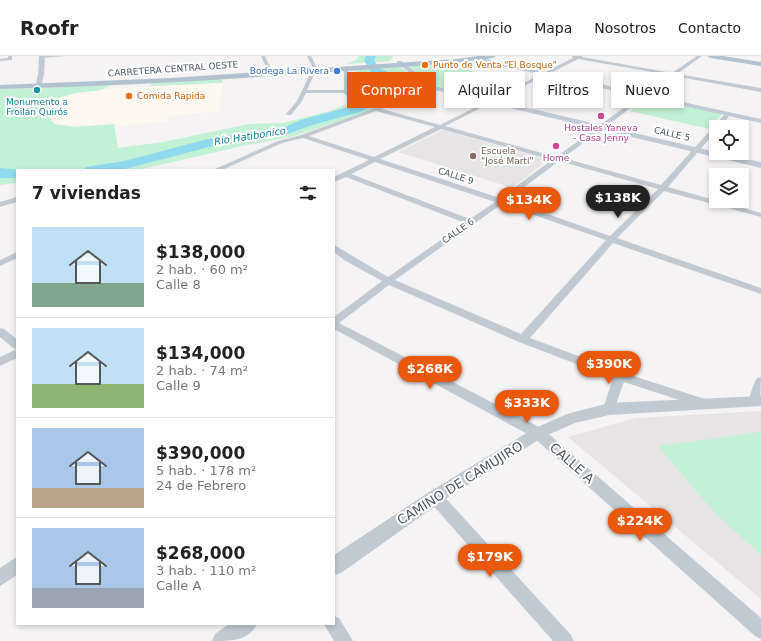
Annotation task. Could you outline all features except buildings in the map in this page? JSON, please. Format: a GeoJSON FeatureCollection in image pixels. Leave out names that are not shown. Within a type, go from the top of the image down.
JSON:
{"type":"FeatureCollection","features":[{"type":"Feature","properties":{"kind":"main road"},"geometry":{"type":"LineString","coordinates":[[477,57],[493,56]]}},
{"type":"Feature","properties":{"kind":"main road"},"geometry":{"type":"LineString","coordinates":[[710,56],[761,64]]}},
{"type":"Feature","properties":{"kind":"main road","name":"CARRETERA CENTRAL OESTE"},"geometry":{"type":"LineString","coordinates":[[0,85],[39,85],[149,80],[397,64],[477,57]]}},
{"type":"Feature","properties":{"kind":"main road"},"geometry":{"type":"LineString","coordinates":[[477,57],[536,72]]}},
{"type":"Feature","properties":{"kind":"main road","name":"CALLE 5"},"geometry":{"type":"LineString","coordinates":[[397,64],[409,72]]}},
{"type":"Feature","properties":{"kind":"main road"},"geometry":{"type":"LineString","coordinates":[[684,105],[761,121]]}},
{"type":"Feature","properties":{"kind":"main road","name":"CALLE 5"},"geometry":{"type":"LineString","coordinates":[[515,108],[761,165]]}},
{"type":"Feature","properties":{"kind":"street"},"geometry":{"type":"LineString","coordinates":[[0,60],[10,59],[10,56]]}},
{"type":"Feature","properties":{"kind":"street"},"geometry":{"type":"LineString","coordinates":[[39,85],[42,57],[63,56]]}},
{"type":"Feature","properties":{"kind":"street"},"geometry":{"type":"LineString","coordinates":[[263,56],[270,72]]}},
{"type":"Feature","properties":{"kind":"street"},"geometry":{"type":"LineString","coordinates":[[288,114],[299,101],[314,69],[309,56]]}},
{"type":"Feature","properties":{"kind":"street"},"geometry":{"type":"LineString","coordinates":[[570,56],[663,72]]}},
{"type":"Feature","properties":{"kind":"street","name":"CALLE 6"},"geometry":{"type":"LineString","coordinates":[[677,72],[700,56]]}},
{"type":"Feature","properties":{"kind":"street"},"geometry":{"type":"LineString","coordinates":[[548,72],[580,57]]}},
{"type":"Feature","properties":{"kind":"street"},"geometry":{"type":"LineString","coordinates":[[303,91],[347,93],[347,67]]}},
{"type":"Feature","properties":{"kind":"street"},"geometry":{"type":"LineString","coordinates":[[684,76],[761,90]]}},
{"type":"Feature","properties":{"kind":"street"},"geometry":{"type":"LineString","coordinates":[[335,179],[478,108]]}},
{"type":"Feature","properties":{"kind":"street","name":"CALLE 6"},"geometry":{"type":"LineString","coordinates":[[335,323],[388,281],[501,201],[626,108]]}},
{"type":"Feature","properties":{"kind":"street"},"geometry":{"type":"LineString","coordinates":[[218,169],[280,142],[303,136],[376,109],[761,215]]}},
{"type":"Feature","properties":{"kind":"street"},"geometry":{"type":"LineString","coordinates":[[523,339],[612,239],[663,188],[728,114]]}},
{"type":"Feature","properties":{"kind":"street","name":"CALLE 9"},"geometry":{"type":"LineString","coordinates":[[303,136],[501,201],[761,291]]}},
{"type":"Feature","properties":{"kind":"street"},"geometry":{"type":"LineString","coordinates":[[345,174],[471,222]]}},
{"type":"Feature","properties":{"kind":"street"},"geometry":{"type":"LineString","coordinates":[[0,205],[16,199]]}},
{"type":"Feature","properties":{"kind":"street"},"geometry":{"type":"LineString","coordinates":[[335,249],[346,258],[388,281],[523,339],[620,376],[704,403]]}},
{"type":"Feature","properties":{"kind":"street"},"geometry":{"type":"LineString","coordinates":[[0,263],[16,255]]}},
{"type":"Feature","properties":{"kind":"street","name":"CALLE A"},"geometry":{"type":"LineString","coordinates":[[335,325],[538,434],[761,630]]}},
{"type":"Feature","properties":{"kind":"street"},"geometry":{"type":"LineString","coordinates":[[0,331],[16,344]]}},
{"type":"Feature","properties":{"kind":"street"},"geometry":{"type":"LineString","coordinates":[[0,362],[16,354]]}},
{"type":"Feature","properties":{"kind":"street"},"geometry":{"type":"LineString","coordinates":[[609,409],[620,376]]}},
{"type":"Feature","properties":{"kind":"street"},"geometry":{"type":"LineString","coordinates":[[757,401],[761,381]]}},
{"type":"Feature","properties":{"kind":"street","name":"CAMINO DE CAMUJIRO"},"geometry":{"type":"LineString","coordinates":[[335,565],[435,496],[538,434],[572,418],[609,409],[757,401]]}},
{"type":"Feature","properties":{"kind":"street"},"geometry":{"type":"LineString","coordinates":[[435,496],[565,641]]}},
{"type":"Feature","properties":{"kind":"street"},"geometry":{"type":"LineString","coordinates":[[0,578],[16,566]]}},
{"type":"Feature","properties":{"kind":"street"},"geometry":{"type":"LineString","coordinates":[[222,641],[246,625]]}},
{"type":"Feature","properties":{"kind":"street"},"geometry":{"type":"LineString","coordinates":[[334,625],[344,641]]}},
{"type":"Feature","properties":{"kind":"shaded area"},"geometry":{"type":"Polygon","coordinates":[[[223,83],[219,111],[167,116],[167,121],[120,126],[118,123],[76,126],[54,123],[47,114],[52,102],[61,97],[79,93],[107,89],[223,83]]]}},
{"type":"Feature","properties":{"kind":"shaded area","name":"Escuela \"José Martí\""},"geometry":{"type":"Polygon","coordinates":[[[443,130],[548,160],[512,188],[398,152],[443,130]]]}},
{"type":"Feature","properties":{"kind":"shaded area"},"geometry":{"type":"Polygon","coordinates":[[[761,411],[761,599],[568,437],[636,418],[761,411]]]}},
{"type":"Feature","properties":{"kind":"green space"},"geometry":{"type":"Polygon","coordinates":[[[359,56],[393,56],[390,60],[392,61],[346,64],[356,60],[359,56]]]}},
{"type":"Feature","properties":{"kind":"green space"},"geometry":{"type":"Polygon","coordinates":[[[446,63],[474,72],[444,72],[444,88],[436,85],[436,72],[417,72],[408,66],[446,63]]]}},
{"type":"Feature","properties":{"kind":"green space"},"geometry":{"type":"Polygon","coordinates":[[[399,66],[407,72],[361,72],[353,70],[399,66]]]}},
{"type":"Feature","properties":{"kind":"green space"},"geometry":{"type":"Polygon","coordinates":[[[220,79],[223,83],[150,86],[153,82],[220,79]]]}},
{"type":"Feature","properties":{"kind":"green space"},"geometry":{"type":"Polygon","coordinates":[[[110,85],[99,91],[81,92],[49,102],[47,115],[54,124],[75,127],[114,124],[118,148],[163,142],[249,124],[283,123],[330,111],[347,104],[347,108],[378,108],[294,136],[242,146],[142,169],[16,169],[16,183],[0,185],[0,89],[110,85]]]}},
{"type":"Feature","properties":{"kind":"green space"},"geometry":{"type":"Polygon","coordinates":[[[684,106],[722,114],[717,120],[709,120],[709,129],[630,111],[634,108],[684,108],[684,106]]]}},
{"type":"Feature","properties":{"kind":"green space"},"geometry":{"type":"Polygon","coordinates":[[[761,432],[761,555],[715,513],[658,446],[761,432]]]}},
{"type":"Feature","properties":{"kind":"waterway","name":"Río Hatibonico"},"geometry":{"type":"LineString","coordinates":[[98,169],[125,165],[208,143],[288,130],[305,123],[356,109],[401,88],[400,82],[375,70],[369,60],[371,56]]}},
{"type":"Feature","properties":{"kind":"waterway","name":"Río Hatibonico"},"geometry":{"type":"LineString","coordinates":[[0,173],[16,173]]}},
{"type":"Feature","properties":{"kind":"place","name":"Punto de Venta \"El Bosque\""},"geometry":{"type":"Point","coordinates":[425,65]}},
{"type":"Feature","properties":{"kind":"place","name":"Bodega La Rivera"},"geometry":{"type":"Point","coordinates":[337,71]}},
{"type":"Feature","properties":{"kind":"place","name":"Monumento a Froilán Quirós"},"geometry":{"type":"Point","coordinates":[37,90]}},
{"type":"Feature","properties":{"kind":"place","name":"Comida Rapida"},"geometry":{"type":"Point","coordinates":[129,96]}},
{"type":"Feature","properties":{"kind":"place","name":"Hostales Yaneva - Casa Jenny"},"geometry":{"type":"Point","coordinates":[601,116]}},
{"type":"Feature","properties":{"kind":"place","name":"Home"},"geometry":{"type":"Point","coordinates":[556,146]}},
{"type":"Feature","properties":{"kind":"place","name":"Escuela \"José Martí\""},"geometry":{"type":"Point","coordinates":[473,156]}}]}
